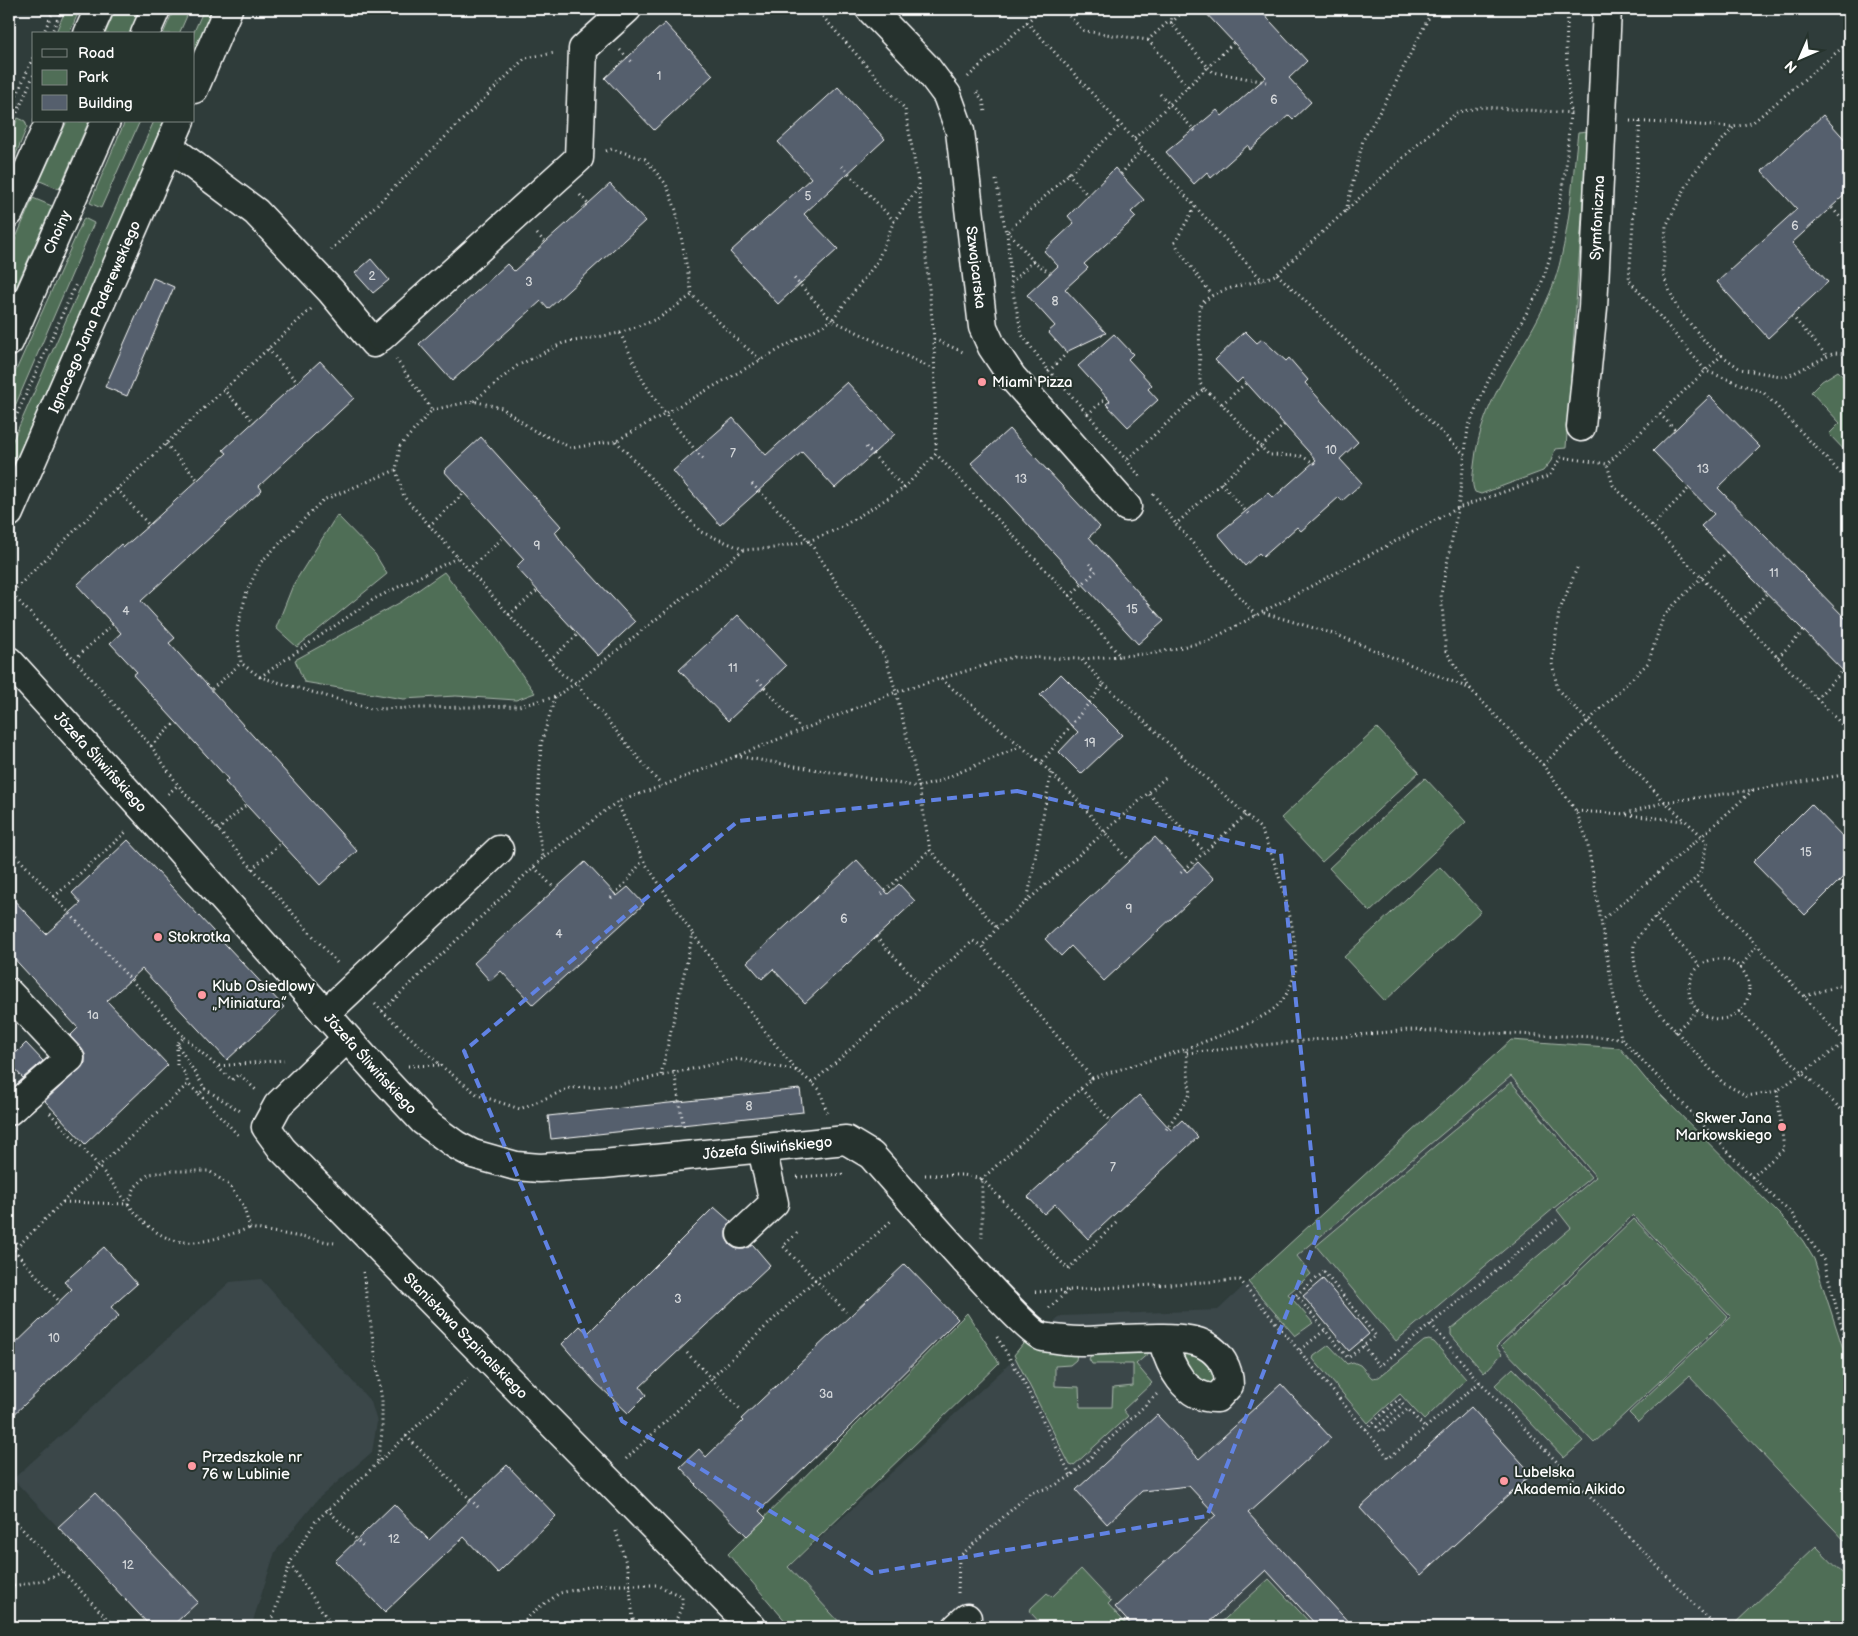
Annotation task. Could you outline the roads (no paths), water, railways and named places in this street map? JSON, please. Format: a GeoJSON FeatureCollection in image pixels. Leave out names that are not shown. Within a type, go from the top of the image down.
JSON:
{"type":"FeatureCollection","features":[{"type":"Feature","properties":{"kind":"street"},"geometry":{"type":"LineString","coordinates":[[89,32],[99,9]]}},
{"type":"Feature","properties":{"kind":"street"},"geometry":{"type":"LineString","coordinates":[[146,32],[156,9]]}},
{"type":"Feature","properties":{"kind":"street"},"geometry":{"type":"LineString","coordinates":[[195,87],[228,9]]}},
{"type":"Feature","properties":{"kind":"street"},"geometry":{"type":"LineString","coordinates":[[169,147],[256,212],[377,340],[579,158],[583,49],[627,9]]}},
{"type":"Feature","properties":{"kind":"street","name":"Szwajcarska"},"geometry":{"type":"LineString","coordinates":[[870,9],[926,67],[946,95],[960,131],[983,327],[992,347],[1012,377],[1127,507]]}},
{"type":"Feature","properties":{"kind":"street","name":"Symfoniczna"},"geometry":{"type":"LineString","coordinates":[[1581,427],[1593,308],[1607,9]]}},
{"type":"Feature","properties":{"kind":"street"},"geometry":{"type":"LineString","coordinates":[[9,213],[50,122]]}},
{"type":"Feature","properties":{"kind":"street","name":"Choiny"},"geometry":{"type":"LineString","coordinates":[[9,342],[106,122]]}},
{"type":"Feature","properties":{"kind":"street","name":"Ignacego Jana Paderewskiego"},"geometry":{"type":"LineString","coordinates":[[9,513],[180,122]]}},
{"type":"Feature","properties":{"kind":"street","name":"Józefa Śliwińskiego"},"geometry":{"type":"LineString","coordinates":[[9,661],[147,812],[346,1039],[424,1121],[438,1133],[473,1154],[516,1166],[540,1168],[688,1156],[765,1162],[846,1140],[871,1155],[1008,1307],[1040,1337],[1072,1341],[1162,1339],[1180,1339],[1204,1344],[1221,1358],[1229,1373],[1229,1385],[1217,1398],[1205,1398],[1191,1390],[1177,1375],[1168,1360],[1162,1339]]}},
{"type":"Feature","properties":{"kind":"street"},"geometry":{"type":"LineString","coordinates":[[325,1014],[499,850]]}},
{"type":"Feature","properties":{"kind":"street"},"geometry":{"type":"LineString","coordinates":[[9,993],[70,1058],[9,1111]]}},
{"type":"Feature","properties":{"kind":"street","name":"Stanisława Szpinalskiego"},"geometry":{"type":"LineString","coordinates":[[346,1039],[278,1105],[266,1127],[282,1149],[752,1627]]}},
{"type":"Feature","properties":{"kind":"street"},"geometry":{"type":"LineString","coordinates":[[741,1234],[774,1202],[765,1162]]}},
{"type":"Feature","properties":{"kind":"place","name":"Miami Pizza"},"geometry":{"type":"Point","coordinates":[982,382]}},
{"type":"Feature","properties":{"kind":"place","name":"Stokrotka"},"geometry":{"type":"Point","coordinates":[158,937]}},
{"type":"Feature","properties":{"kind":"place","name":"Klub Osiedlowy „Miniatura”"},"geometry":{"type":"Point","coordinates":[202,995]}},
{"type":"Feature","properties":{"kind":"place","name":"Skwer Jana Markowskiego"},"geometry":{"type":"Point","coordinates":[1782,1127]}},
{"type":"Feature","properties":{"kind":"place","name":"Przedszkole nr 76 w Lublinie"},"geometry":{"type":"Point","coordinates":[192,1466]}},
{"type":"Feature","properties":{"kind":"place","name":"Lubelska Akademia Aikido"},"geometry":{"type":"Point","coordinates":[1504,1481]}}]}
